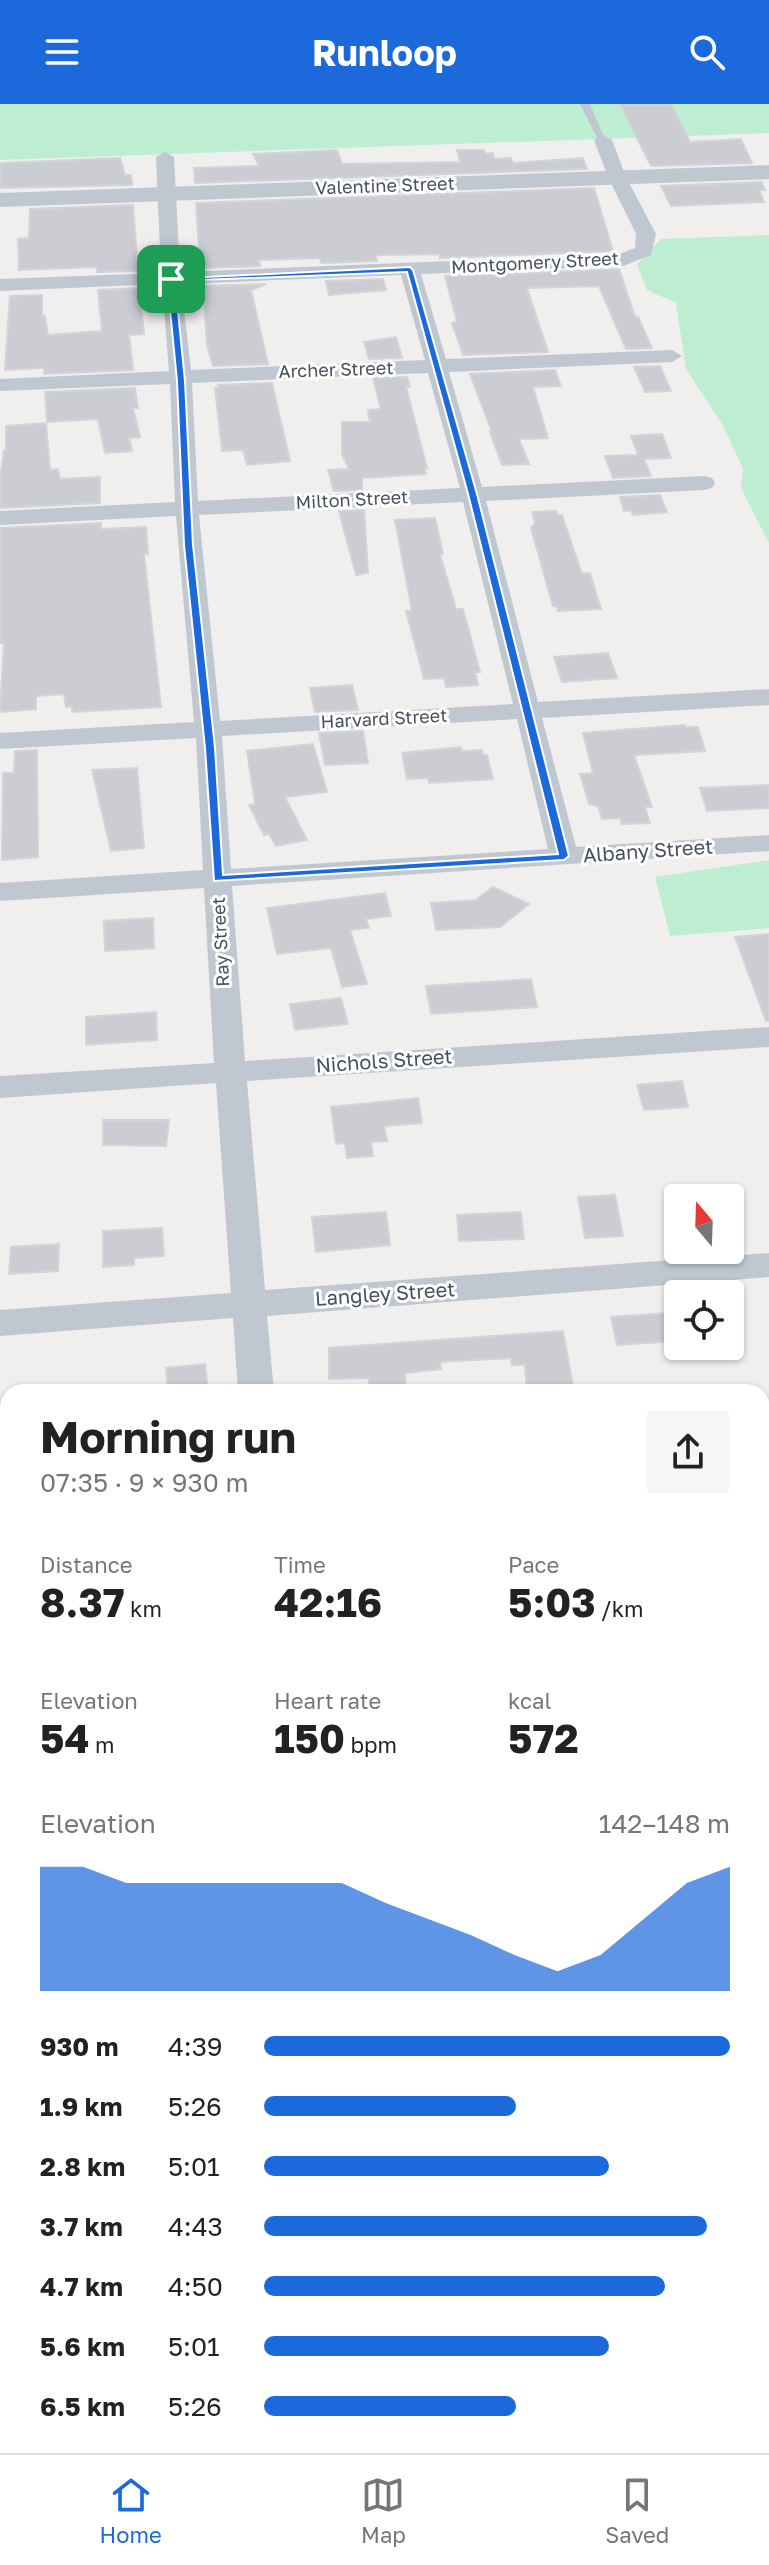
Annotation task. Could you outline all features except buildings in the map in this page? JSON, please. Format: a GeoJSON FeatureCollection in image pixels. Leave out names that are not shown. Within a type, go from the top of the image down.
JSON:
{"type":"FeatureCollection","features":[{"type":"Feature","properties":{"kind":"street"},"geometry":{"type":"LineString","coordinates":[[603,140],[617,177]]}},
{"type":"Feature","properties":{"kind":"street","name":"Ray Street"},"geometry":{"type":"LineString","coordinates":[[165,157],[187,508],[208,728],[255,1384]]}},
{"type":"Feature","properties":{"kind":"street","name":"Valentine Street"},"geometry":{"type":"LineString","coordinates":[[0,200],[769,172]]}},
{"type":"Feature","properties":{"kind":"street","name":"Montgomery Street"},"geometry":{"type":"LineString","coordinates":[[0,285],[606,262],[638,255],[646,246],[646,234],[617,177]]}},
{"type":"Feature","properties":{"kind":"street"},"geometry":{"type":"LineString","coordinates":[[410,270],[473,494],[564,856]]}},
{"type":"Feature","properties":{"kind":"street","name":"Archer Street"},"geometry":{"type":"LineString","coordinates":[[0,385],[672,356]]}},
{"type":"Feature","properties":{"kind":"street","name":"Milton Street"},"geometry":{"type":"LineString","coordinates":[[0,518],[704,483]]}},
{"type":"Feature","properties":{"kind":"street","name":"Harvard Street"},"geometry":{"type":"LineString","coordinates":[[0,741],[769,697]]}},
{"type":"Feature","properties":{"kind":"street","name":"Albany Street"},"geometry":{"type":"LineString","coordinates":[[0,892],[769,843]]}},
{"type":"Feature","properties":{"kind":"street","name":"Nichols Street"},"geometry":{"type":"LineString","coordinates":[[0,1087],[769,1037]]}},
{"type":"Feature","properties":{"kind":"street","name":"Langley Street"},"geometry":{"type":"LineString","coordinates":[[0,1323],[769,1265]]}},
{"type":"Feature","properties":{"kind":"lane"},"geometry":{"type":"LineString","coordinates":[[585,104],[603,140]]}},
{"type":"Feature","properties":{"kind":"green space"},"geometry":{"type":"Polygon","coordinates":[[[0,104],[769,104],[769,133],[0,160],[0,104]]]}},
{"type":"Feature","properties":{"kind":"green space"},"geometry":{"type":"Polygon","coordinates":[[[769,235],[769,543],[741,488],[743,468],[722,424],[686,369],[676,303],[647,290],[637,264],[661,239],[769,235]]]}},
{"type":"Feature","properties":{"kind":"green space"},"geometry":{"type":"Polygon","coordinates":[[[769,860],[769,928],[670,936],[655,877],[769,860]]]}},
{"type":"Feature","properties":{"kind":"route"},"geometry":{"type":"LineString","coordinates":[[410,270],[473,494],[564,856],[217,879],[210,748],[189,545],[181,381],[171,279],[410,270]]}}]}
